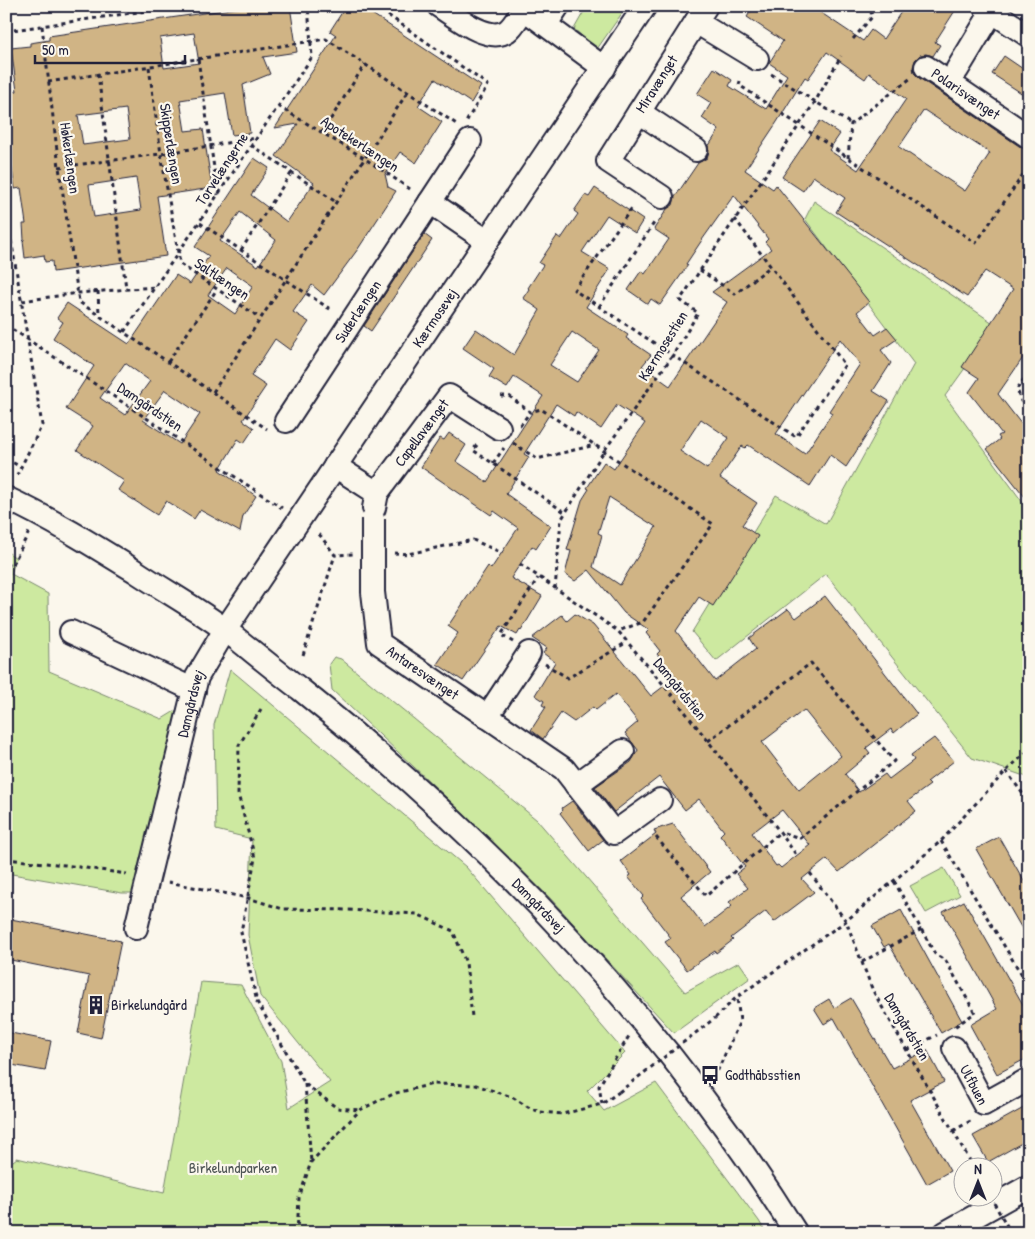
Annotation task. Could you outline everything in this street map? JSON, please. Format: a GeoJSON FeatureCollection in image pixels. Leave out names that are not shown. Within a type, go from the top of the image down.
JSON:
{"type":"FeatureCollection","features":[{"type":"Feature","properties":{"kind":"street"},"geometry":{"type":"LineString","coordinates":[[439,6],[480,32],[498,34],[507,31],[524,7],[552,15],[604,68]]}},
{"type":"Feature","properties":{"kind":"street","name":"Kærmosevej"},"geometry":{"type":"LineString","coordinates":[[225,630],[645,6]]}},
{"type":"Feature","properties":{"kind":"street"},"geometry":{"type":"LineString","coordinates":[[957,70],[988,9],[1029,36]]}},
{"type":"Feature","properties":{"kind":"street"},"geometry":{"type":"LineString","coordinates":[[701,14],[757,59]]}},
{"type":"Feature","properties":{"kind":"street","name":"Miravænget"},"geometry":{"type":"LineString","coordinates":[[662,197],[608,161],[701,14]]}},
{"type":"Feature","properties":{"kind":"street","name":"Polarisvænget"},"geometry":{"type":"LineString","coordinates":[[926,67],[1029,137]]}},
{"type":"Feature","properties":{"kind":"street"},"geometry":{"type":"LineString","coordinates":[[639,112],[696,150]]}},
{"type":"Feature","properties":{"kind":"street","name":"Suderlængen"},"geometry":{"type":"LineString","coordinates":[[286,421],[470,141]]}},
{"type":"Feature","properties":{"kind":"street"},"geometry":{"type":"LineString","coordinates":[[430,202],[487,241]]}},
{"type":"Feature","properties":{"kind":"street","name":"Capellavænget"},"geometry":{"type":"LineString","coordinates":[[376,493],[450,396],[499,428]]}},
{"type":"Feature","properties":{"kind":"street"},"geometry":{"type":"LineString","coordinates":[[335,466],[376,493]]}},
{"type":"Feature","properties":{"kind":"street","name":"Antaresvænget"},"geometry":{"type":"LineString","coordinates":[[376,493],[373,519],[373,592],[379,643],[564,769],[614,833],[660,800]]}},
{"type":"Feature","properties":{"kind":"street","name":"Damgårdsvej"},"geometry":{"type":"LineString","coordinates":[[6,498],[58,525],[115,559],[225,630],[333,715],[396,769],[488,853],[552,918],[644,1023],[700,1091],[796,1233]]}},
{"type":"Feature","properties":{"kind":"street","name":"Damgårdsvej"},"geometry":{"type":"LineString","coordinates":[[136,928],[197,677],[225,630]]}},
{"type":"Feature","properties":{"kind":"street"},"geometry":{"type":"LineString","coordinates":[[71,632],[194,690]]}},
{"type":"Feature","properties":{"kind":"street"},"geometry":{"type":"LineString","coordinates":[[487,717],[529,653]]}},
{"type":"Feature","properties":{"kind":"street"},"geometry":{"type":"LineString","coordinates":[[576,786],[623,751]]}},
{"type":"Feature","properties":{"kind":"street","name":"Ulfbuen"},"geometry":{"type":"LineString","coordinates":[[949,1041],[984,1104],[1029,1079]]}},
{"type":"Feature","properties":{"kind":"street"},"geometry":{"type":"LineString","coordinates":[[945,1233],[1029,1186]]}},
{"type":"Feature","properties":{"kind":"path"},"geometry":{"type":"LineString","coordinates":[[6,31],[180,6]]}},
{"type":"Feature","properties":{"kind":"path","name":"Torvelængerne"},"geometry":{"type":"LineString","coordinates":[[124,332],[312,57],[308,6]]}},
{"type":"Feature","properties":{"kind":"path"},"geometry":{"type":"LineString","coordinates":[[48,82],[326,39],[462,128],[488,85],[375,6]]}},
{"type":"Feature","properties":{"kind":"path"},"geometry":{"type":"LineString","coordinates":[[853,39],[872,17],[870,6]]}},
{"type":"Feature","properties":{"kind":"path","name":"Høkerlængen"},"geometry":{"type":"LineString","coordinates":[[42,26],[59,167],[78,293]]}},
{"type":"Feature","properties":{"kind":"path","name":"Kærmosestien"},"geometry":{"type":"LineString","coordinates":[[555,590],[561,520],[604,451],[673,355],[698,313],[680,300],[815,102],[841,56]]}},
{"type":"Feature","properties":{"kind":"path"},"geometry":{"type":"LineString","coordinates":[[198,59],[218,196]]}},
{"type":"Feature","properties":{"kind":"path"},"geometry":{"type":"LineString","coordinates":[[757,59],[757,65],[851,124]]}},
{"type":"Feature","properties":{"kind":"path"},"geometry":{"type":"LineString","coordinates":[[322,133],[365,64]]}},
{"type":"Feature","properties":{"kind":"path","name":"Skipperlængen"},"geometry":{"type":"LineString","coordinates":[[149,67],[178,255]]}},
{"type":"Feature","properties":{"kind":"path"},"geometry":{"type":"LineString","coordinates":[[848,158],[851,124],[926,67]]}},
{"type":"Feature","properties":{"kind":"path"},"geometry":{"type":"LineString","coordinates":[[98,74],[126,288]]}},
{"type":"Feature","properties":{"kind":"path"},"geometry":{"type":"LineString","coordinates":[[740,81],[739,86],[976,243],[1029,166]]}},
{"type":"Feature","properties":{"kind":"path"},"geometry":{"type":"LineString","coordinates":[[213,392],[407,92]]}},
{"type":"Feature","properties":{"kind":"path","name":"Apotekerlængen"},"geometry":{"type":"LineString","coordinates":[[278,106],[364,158],[430,202]]}},
{"type":"Feature","properties":{"kind":"path"},"geometry":{"type":"LineString","coordinates":[[59,167],[161,154],[256,138]]}},
{"type":"Feature","properties":{"kind":"path"},"geometry":{"type":"LineString","coordinates":[[251,145],[336,202]]}},
{"type":"Feature","properties":{"kind":"path"},"geometry":{"type":"LineString","coordinates":[[241,250],[292,172]]}},
{"type":"Feature","properties":{"kind":"path"},"geometry":{"type":"LineString","coordinates":[[6,209],[42,425],[17,475]]}},
{"type":"Feature","properties":{"kind":"path"},"geometry":{"type":"LineString","coordinates":[[630,209],[574,290],[796,437],[846,365],[735,219]]}},
{"type":"Feature","properties":{"kind":"path"},"geometry":{"type":"LineString","coordinates":[[200,223],[285,280],[351,321]]}},
{"type":"Feature","properties":{"kind":"path"},"geometry":{"type":"LineString","coordinates":[[599,306],[654,223]]}},
{"type":"Feature","properties":{"kind":"path","name":"Saltlængen"},"geometry":{"type":"LineString","coordinates":[[178,255],[180,264],[260,318]]}},
{"type":"Feature","properties":{"kind":"path"},"geometry":{"type":"LineString","coordinates":[[700,270],[735,294],[771,266]]}},
{"type":"Feature","properties":{"kind":"path"},"geometry":{"type":"LineString","coordinates":[[22,300],[156,286]]}},
{"type":"Feature","properties":{"kind":"path"},"geometry":{"type":"LineString","coordinates":[[168,362],[217,289]]}},
{"type":"Feature","properties":{"kind":"path"},"geometry":{"type":"LineString","coordinates":[[98,291],[99,315]]}},
{"type":"Feature","properties":{"kind":"path"},"geometry":{"type":"LineString","coordinates":[[78,293],[79,302],[268,430],[286,421]]}},
{"type":"Feature","properties":{"kind":"path","name":"Damgårdstien"},"geometry":{"type":"LineString","coordinates":[[6,324],[282,508]]}},
{"type":"Feature","properties":{"kind":"path"},"geometry":{"type":"LineString","coordinates":[[1029,372],[1017,390],[1021,401],[1029,411]]}},
{"type":"Feature","properties":{"kind":"path"},"geometry":{"type":"LineString","coordinates":[[500,396],[509,396],[530,412],[541,409],[713,524],[643,622],[618,631]]}},
{"type":"Feature","properties":{"kind":"path"},"geometry":{"type":"LineString","coordinates":[[499,428],[510,440],[537,459],[595,445]]}},
{"type":"Feature","properties":{"kind":"path"},"geometry":{"type":"LineString","coordinates":[[477,445],[474,450],[566,513]]}},
{"type":"Feature","properties":{"kind":"path"},"geometry":{"type":"LineString","coordinates":[[6,459],[21,467]]}},
{"type":"Feature","properties":{"kind":"path"},"geometry":{"type":"LineString","coordinates":[[6,564],[12,566],[37,515]]}},
{"type":"Feature","properties":{"kind":"path"},"geometry":{"type":"LineString","coordinates":[[319,534],[335,555]]}},
{"type":"Feature","properties":{"kind":"path"},"geometry":{"type":"LineString","coordinates":[[386,553],[408,554],[473,540],[502,553]]}},
{"type":"Feature","properties":{"kind":"path"},"geometry":{"type":"LineString","coordinates":[[335,555],[361,554]]}},
{"type":"Feature","properties":{"kind":"path"},"geometry":{"type":"LineString","coordinates":[[303,655],[335,555]]}},
{"type":"Feature","properties":{"kind":"path","name":"Damgårdstien"},"geometry":{"type":"LineString","coordinates":[[520,564],[555,590],[618,631],[663,684],[797,856]]}},
{"type":"Feature","properties":{"kind":"path"},"geometry":{"type":"LineString","coordinates":[[538,578],[501,635],[568,678],[627,642]]}},
{"type":"Feature","properties":{"kind":"path"},"geometry":{"type":"LineString","coordinates":[[656,837],[706,896],[780,832],[800,838],[894,761],[811,663],[708,741]]}},
{"type":"Feature","properties":{"kind":"path"},"geometry":{"type":"LineString","coordinates":[[261,709],[238,745],[238,794],[255,858],[241,932],[257,1002],[304,1084],[337,1108],[360,1110]]}},
{"type":"Feature","properties":{"kind":"path"},"geometry":{"type":"LineString","coordinates":[[311,1162],[360,1110],[396,1093],[433,1084],[476,1085],[512,1098],[540,1112],[556,1114],[602,1104],[715,1018],[737,998],[846,921],[941,841],[1006,771],[1029,750]]}},
{"type":"Feature","properties":{"kind":"path"},"geometry":{"type":"LineString","coordinates":[[1006,771],[1029,802]]}},
{"type":"Feature","properties":{"kind":"path"},"geometry":{"type":"LineString","coordinates":[[941,841],[1029,987]]}},
{"type":"Feature","properties":{"kind":"path","name":"Damgårdstien"},"geometry":{"type":"LineString","coordinates":[[810,873],[846,921],[873,991],[967,1156]]}},
{"type":"Feature","properties":{"kind":"path"},"geometry":{"type":"LineString","coordinates":[[894,881],[935,954],[946,961],[975,1012],[949,1041],[939,1034],[907,1050]]}},
{"type":"Feature","properties":{"kind":"path"},"geometry":{"type":"LineString","coordinates":[[248,898],[283,909],[417,914],[453,931],[466,963],[472,1017]]}},
{"type":"Feature","properties":{"kind":"path"},"geometry":{"type":"LineString","coordinates":[[862,962],[922,929]]}},
{"type":"Feature","properties":{"kind":"path"},"geometry":{"type":"LineString","coordinates":[[717,1072],[740,1021],[737,998]]}},
{"type":"Feature","properties":{"kind":"path"},"geometry":{"type":"LineString","coordinates":[[602,1104],[599,1086],[627,1038]]}},
{"type":"Feature","properties":{"kind":"path"},"geometry":{"type":"LineString","coordinates":[[297,1233],[299,1198],[311,1162],[304,1084]]}},
{"type":"Feature","properties":{"kind":"path"},"geometry":{"type":"LineString","coordinates":[[996,1206],[1011,1233]]}},
{"type":"Feature","properties":{"kind":"green space"},"geometry":{"type":"Polygon","coordinates":[[[587,6],[627,6],[597,49],[574,29],[587,6]]]}},
{"type":"Feature","properties":{"kind":"green space"},"geometry":{"type":"Polygon","coordinates":[[[814,201],[996,325],[945,396],[1029,511],[1029,776],[1027,777],[972,758],[826,574],[716,661],[692,632],[776,495],[826,524],[914,364],[805,219],[814,201]]]}},
{"type":"Feature","properties":{"kind":"green space"},"geometry":{"type":"Polygon","coordinates":[[[6,551],[16,558],[11,574],[48,594],[49,671],[162,719],[180,708],[138,893],[122,893],[6,873],[6,551]]]}},
{"type":"Feature","properties":{"kind":"green space"},"geometry":{"type":"Polygon","coordinates":[[[334,657],[341,659],[537,820],[685,992],[739,962],[750,978],[674,1033],[549,897],[332,690],[329,664],[334,657]]]}},
{"type":"Feature","properties":{"kind":"green space","name":"Birkelundparken"},"geometry":{"type":"Polygon","coordinates":[[[230,669],[466,867],[625,1053],[587,1091],[604,1111],[656,1083],[766,1233],[6,1233],[6,1166],[17,1158],[164,1193],[201,982],[241,985],[281,1061],[289,1108],[330,1082],[260,996],[248,935],[252,839],[216,830],[214,725],[230,669]]]}},
{"type":"Feature","properties":{"kind":"green space"},"geometry":{"type":"Polygon","coordinates":[[[944,868],[960,895],[926,913],[910,886],[944,868]]]}},
{"type":"Feature","properties":{"kind":"building"},"geometry":{"type":"Polygon","coordinates":[[[251,6],[290,6],[297,52],[263,57],[270,74],[243,85],[250,133],[232,135],[225,93],[180,100],[185,131],[203,129],[212,188],[157,196],[166,256],[53,272],[52,261],[45,262],[44,255],[25,258],[23,224],[26,224],[21,188],[15,189],[6,130],[6,93],[17,91],[11,48],[30,46],[30,43],[49,40],[49,36],[251,6]],[[194,33],[160,38],[164,68],[199,63],[194,33]],[[126,109],[78,115],[83,145],[130,139],[126,109]],[[136,178],[89,185],[94,217],[141,210],[136,178]]]}},
{"type":"Feature","properties":{"kind":"building"},"geometry":{"type":"Polygon","coordinates":[[[346,6],[360,6],[481,86],[471,103],[435,79],[418,106],[442,122],[416,163],[400,152],[385,174],[388,187],[396,191],[358,249],[324,295],[312,285],[293,312],[309,322],[290,350],[275,339],[251,376],[266,386],[243,420],[254,428],[244,443],[238,439],[219,470],[256,496],[243,516],[240,532],[200,510],[194,519],[166,501],[157,515],[118,490],[124,481],[77,450],[93,426],[66,409],[94,366],[53,338],[63,322],[57,318],[67,303],[129,344],[176,275],[190,284],[209,256],[195,247],[254,158],[269,168],[251,195],[287,222],[314,183],[276,156],[298,124],[275,128],[336,35],[330,31],[346,6]],[[240,212],[220,241],[258,266],[276,240],[240,212]],[[227,268],[208,295],[235,314],[253,286],[227,268]],[[125,363],[100,398],[125,415],[150,381],[125,363]],[[165,390],[143,420],[180,444],[200,414],[165,390]]]}},
{"type":"Feature","properties":{"kind":"building"},"geometry":{"type":"Polygon","coordinates":[[[754,6],[811,6],[863,41],[871,30],[883,39],[905,6],[958,6],[935,42],[940,45],[933,56],[920,55],[915,60],[913,67],[914,73],[919,78],[1022,148],[1029,150],[1029,349],[998,394],[1029,434],[1029,502],[987,449],[1000,439],[998,436],[1002,434],[969,392],[979,378],[962,367],[1013,289],[985,271],[967,297],[836,212],[845,198],[813,176],[803,191],[782,177],[820,121],[840,134],[829,150],[858,170],[906,99],[869,73],[865,79],[827,52],[808,79],[805,77],[745,170],[773,189],[776,185],[869,302],[857,312],[875,335],[887,327],[897,339],[881,350],[891,363],[873,391],[889,401],[846,467],[830,455],[810,486],[748,445],[745,448],[742,446],[720,478],[757,503],[742,525],[758,536],[713,606],[699,597],[676,631],[715,681],[756,649],[749,638],[788,609],[796,618],[825,596],[917,714],[894,733],[891,729],[866,748],[870,753],[845,774],[859,792],[885,774],[889,779],[914,760],[911,755],[934,738],[954,761],[927,782],[930,785],[908,801],[916,811],[839,872],[827,859],[802,879],[814,892],[774,922],[766,911],[731,938],[733,940],[716,953],[715,951],[687,970],[665,942],[671,938],[641,899],[644,896],[628,877],[631,875],[621,861],[656,834],[654,830],[673,824],[710,872],[681,896],[705,927],[732,906],[729,902],[748,888],[736,874],[745,867],[720,835],[724,831],[699,799],[685,810],[659,777],[614,812],[595,787],[631,762],[638,750],[625,733],[638,722],[616,694],[596,710],[593,707],[574,722],[561,713],[543,739],[531,730],[546,707],[542,705],[544,701],[535,695],[555,662],[543,653],[547,648],[532,638],[562,615],[567,621],[575,614],[593,625],[651,696],[676,677],[657,654],[660,651],[646,633],[649,630],[624,613],[589,570],[575,581],[565,574],[571,551],[567,550],[582,500],[589,489],[587,488],[604,462],[614,469],[645,423],[617,405],[601,429],[576,412],[574,416],[556,404],[524,454],[529,457],[506,494],[551,526],[536,549],[532,546],[511,578],[542,596],[517,635],[501,626],[463,681],[437,664],[458,633],[448,626],[488,566],[491,569],[518,528],[494,511],[491,515],[421,467],[440,438],[444,440],[449,433],[466,445],[456,461],[487,482],[543,396],[514,377],[507,388],[489,377],[494,369],[463,348],[476,329],[514,355],[540,310],[523,298],[543,265],[539,263],[557,236],[561,239],[578,214],[574,211],[585,195],[589,197],[595,188],[643,220],[635,233],[607,215],[582,252],[610,269],[586,307],[628,335],[626,338],[651,355],[642,366],[670,386],[727,302],[712,292],[771,249],[765,242],[768,239],[734,195],[660,305],[651,299],[648,304],[628,290],[641,271],[645,274],[669,239],[654,229],[667,209],[673,205],[675,197],[698,163],[707,158],[708,147],[719,130],[702,118],[711,103],[697,94],[714,68],[732,80],[729,86],[766,109],[787,75],[769,63],[783,41],[747,17],[754,6]],[[924,110],[899,147],[965,191],[990,153],[924,110]],[[572,332],[550,365],[577,382],[599,350],[572,332]],[[840,339],[776,434],[805,454],[832,413],[829,411],[860,364],[840,339]],[[701,419],[680,451],[707,469],[729,438],[701,419]],[[609,497],[598,533],[602,535],[593,567],[620,585],[656,527],[609,497]],[[804,710],[762,742],[799,790],[841,756],[804,710]],[[782,810],[752,833],[776,866],[778,865],[781,868],[810,845],[782,810]]]}},
{"type":"Feature","properties":{"kind":"building"},"geometry":{"type":"Polygon","coordinates":[[[1004,56],[1029,73],[1029,98],[992,74],[1004,56]]]}},
{"type":"Feature","properties":{"kind":"building"},"geometry":{"type":"Polygon","coordinates":[[[424,234],[432,240],[371,331],[364,326],[424,234]]]}},
{"type":"Feature","properties":{"kind":"building"},"geometry":{"type":"Polygon","coordinates":[[[572,801],[603,840],[589,851],[560,813],[563,810],[562,808],[572,801]]]}},
{"type":"Feature","properties":{"kind":"building"},"geometry":{"type":"Polygon","coordinates":[[[999,837],[1029,890],[1029,941],[976,849],[999,837]]]}},
{"type":"Feature","properties":{"kind":"building"},"geometry":{"type":"Polygon","coordinates":[[[964,901],[1029,1015],[1029,1057],[997,1074],[970,1025],[997,1009],[943,912],[964,901]]]}},
{"type":"Feature","properties":{"kind":"building"},"geometry":{"type":"Polygon","coordinates":[[[901,910],[962,1021],[941,1033],[889,944],[884,947],[872,926],[901,910]]]}},
{"type":"Feature","properties":{"kind":"building","name":"Birkelundgård"},"geometry":{"type":"Polygon","coordinates":[[[6,918],[121,941],[101,1038],[78,1033],[89,976],[6,959],[6,918]]]}},
{"type":"Feature","properties":{"kind":"building"},"geometry":{"type":"Polygon","coordinates":[[[851,998],[892,1068],[927,1050],[944,1082],[910,1100],[950,1171],[927,1184],[834,1018],[824,1024],[814,1008],[829,999],[834,1008],[851,998]]]}},
{"type":"Feature","properties":{"kind":"building"},"geometry":{"type":"Polygon","coordinates":[[[6,1032],[51,1041],[45,1071],[6,1064],[6,1032]]]}},
{"type":"Feature","properties":{"kind":"building"},"geometry":{"type":"Polygon","coordinates":[[[1029,1105],[1029,1139],[999,1156],[985,1156],[973,1136],[1029,1105]]]}},
{"type":"Feature","properties":{"kind":"place","name":"Birkelundgård"},"geometry":{"type":"Point","coordinates":[96,1005]}},
{"type":"Feature","properties":{"kind":"place","name":"Godthåbsstien"},"geometry":{"type":"Point","coordinates":[710,1075]}}]}
